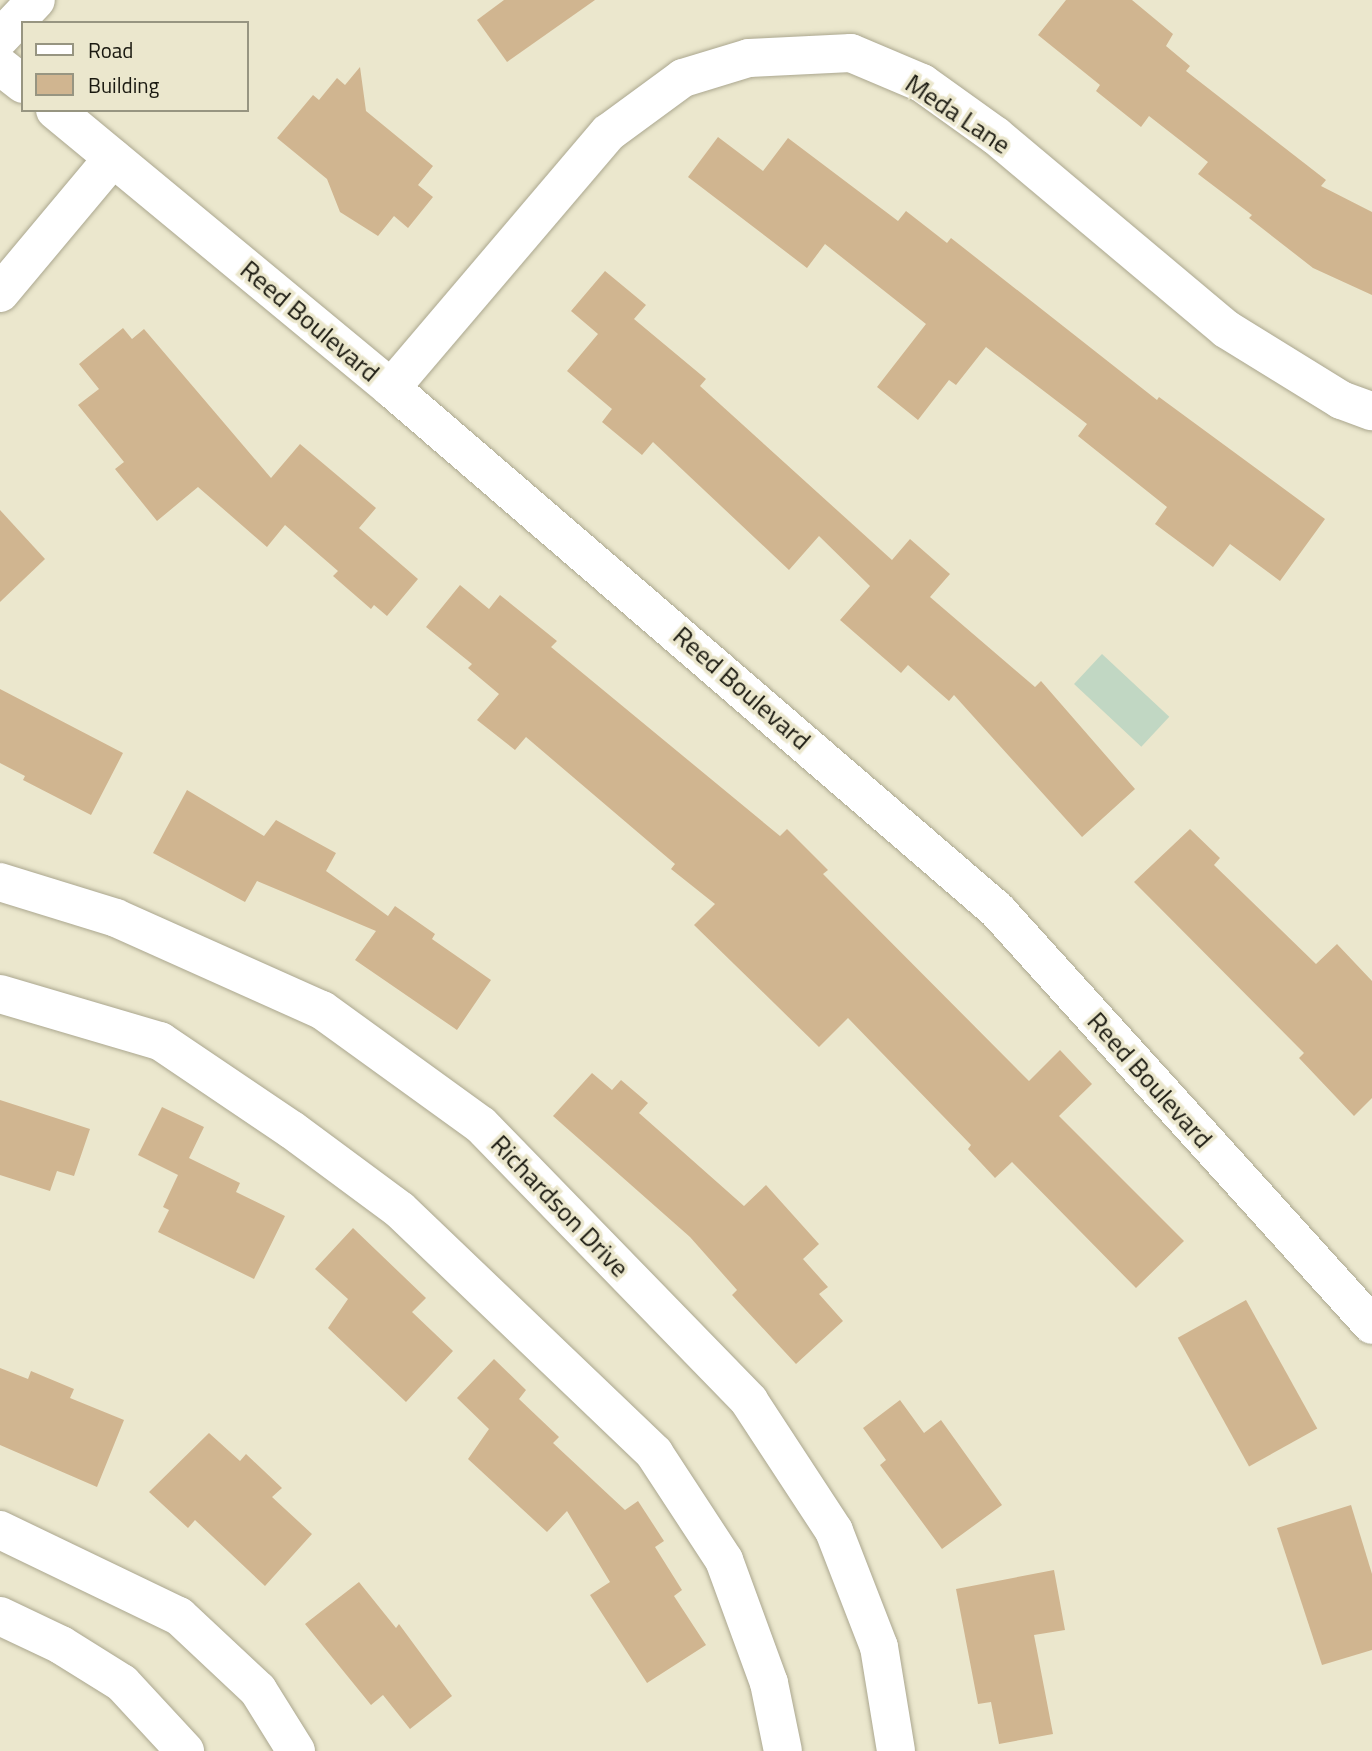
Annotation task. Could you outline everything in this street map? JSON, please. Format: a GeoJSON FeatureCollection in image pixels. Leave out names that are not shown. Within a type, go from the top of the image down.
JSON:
{"type":"FeatureCollection","features":[{"type":"Feature","properties":{"kind":"street"},"geometry":{"type":"LineString","coordinates":[[0,38],[36,0]]}},
{"type":"Feature","properties":{"kind":"street","name":"Meda Lane"},"geometry":{"type":"LineString","coordinates":[[391,387],[608,133],[683,78],[749,58],[852,53],[922,83],[996,136],[1226,329],[1341,400],[1372,411]]}},
{"type":"Feature","properties":{"kind":"street"},"geometry":{"type":"LineString","coordinates":[[0,66],[21,82]]}},
{"type":"Feature","properties":{"kind":"street","name":"Reed Boulevard"},"geometry":{"type":"LineString","coordinates":[[57,112],[391,387],[997,911],[1372,1325]]}},
{"type":"Feature","properties":{"kind":"street"},"geometry":{"type":"LineString","coordinates":[[0,293],[113,158]]}},
{"type":"Feature","properties":{"kind":"street","name":"Richardson Drive"},"geometry":{"type":"LineString","coordinates":[[0,882],[116,918],[322,1010],[481,1125],[749,1401],[834,1531],[879,1647],[896,1751]]}},
{"type":"Feature","properties":{"kind":"street"},"geometry":{"type":"LineString","coordinates":[[0,994],[160,1041],[292,1130],[400,1210],[654,1453],[724,1560],[769,1683],[783,1751]]}},
{"type":"Feature","properties":{"kind":"street"},"geometry":{"type":"LineString","coordinates":[[0,1530],[179,1616],[222,1652],[258,1690],[296,1751]]}},
{"type":"Feature","properties":{"kind":"street"},"geometry":{"type":"LineString","coordinates":[[0,1616],[61,1645],[122,1683],[185,1751]]}},
{"type":"Feature","properties":{"kind":"green space"},"geometry":{"type":"Polygon","coordinates":[[[1102,654],[1169,717],[1141,747],[1074,684],[1102,654]]]}},
{"type":"Feature","properties":{"kind":"building"},"geometry":{"type":"Polygon","coordinates":[[[504,0],[595,0],[507,62],[477,20],[504,0]]]}},
{"type":"Feature","properties":{"kind":"building"},"geometry":{"type":"Polygon","coordinates":[[[1066,0],[1132,0],[1173,34],[1166,46],[1190,66],[1186,71],[1326,180],[1321,186],[1372,212],[1372,295],[1313,268],[1249,218],[1252,215],[1198,174],[1208,162],[1149,116],[1141,127],[1096,91],[1100,85],[1038,35],[1066,0]]]}},
{"type":"Feature","properties":{"kind":"building"},"geometry":{"type":"Polygon","coordinates":[[[360,67],[366,111],[433,166],[418,185],[433,197],[408,228],[394,216],[378,236],[340,212],[327,179],[277,138],[313,95],[319,100],[337,78],[345,85],[360,67]]]}},
{"type":"Feature","properties":{"kind":"building"},"geometry":{"type":"Polygon","coordinates":[[[718,137],[763,171],[788,138],[898,221],[906,211],[947,243],[951,238],[1157,400],[1159,397],[1325,519],[1280,581],[1230,544],[1213,567],[1155,524],[1167,507],[1078,436],[1087,424],[986,347],[956,385],[949,380],[918,420],[877,387],[926,324],[825,244],[807,268],[688,177],[718,137]]]}},
{"type":"Feature","properties":{"kind":"building"},"geometry":{"type":"Polygon","coordinates":[[[605,271],[646,305],[634,319],[706,379],[700,386],[892,560],[910,539],[950,574],[930,597],[1035,687],[1041,681],[1135,789],[1082,837],[954,695],[949,701],[908,665],[901,673],[840,620],[870,586],[819,536],[789,570],[653,442],[642,455],[602,422],[612,409],[567,371],[598,334],[571,311],[605,271]]]}},
{"type":"Feature","properties":{"kind":"building"},"geometry":{"type":"Polygon","coordinates":[[[123,328],[132,339],[144,329],[271,478],[300,444],[376,508],[359,528],[418,579],[387,616],[374,605],[371,609],[333,576],[338,571],[285,525],[267,547],[198,487],[157,521],[115,469],[124,462],[78,405],[99,389],[79,364],[123,328]]]}},
{"type":"Feature","properties":{"kind":"building"},"geometry":{"type":"Polygon","coordinates":[[[0,510],[45,559],[0,602],[0,510]]]}},
{"type":"Feature","properties":{"kind":"building"},"geometry":{"type":"Polygon","coordinates":[[[460,585],[489,609],[500,595],[557,641],[551,647],[780,836],[787,829],[828,870],[823,874],[1029,1081],[1060,1050],[1092,1084],[1059,1116],[1184,1241],[1136,1288],[1012,1162],[995,1178],[968,1149],[971,1145],[848,1018],[819,1047],[694,925],[715,904],[671,869],[675,864],[526,737],[515,750],[477,720],[499,694],[468,668],[472,664],[426,627],[460,585]]]}},
{"type":"Feature","properties":{"kind":"building"},"geometry":{"type":"Polygon","coordinates":[[[0,689],[123,753],[91,815],[23,780],[25,776],[0,763],[0,689]]]}},
{"type":"Feature","properties":{"kind":"building"},"geometry":{"type":"Polygon","coordinates":[[[187,790],[264,836],[276,820],[336,853],[326,871],[388,916],[395,906],[435,934],[432,939],[491,980],[457,1030],[355,960],[376,931],[257,881],[245,902],[153,853],[187,790]]]}},
{"type":"Feature","properties":{"kind":"building"},"geometry":{"type":"Polygon","coordinates":[[[1190,829],[1220,858],[1214,865],[1316,964],[1337,944],[1372,981],[1372,1098],[1354,1116],[1299,1058],[1304,1053],[1134,882],[1190,829]]]}},
{"type":"Feature","properties":{"kind":"building"},"geometry":{"type":"Polygon","coordinates":[[[592,1073],[612,1090],[621,1080],[648,1103],[639,1113],[744,1206],[766,1185],[819,1244],[803,1259],[828,1287],[819,1294],[843,1321],[796,1364],[732,1295],[737,1290],[690,1237],[553,1116],[592,1073]]]}},
{"type":"Feature","properties":{"kind":"building"},"geometry":{"type":"Polygon","coordinates":[[[0,1100],[90,1129],[74,1176],[57,1171],[50,1191],[0,1175],[0,1100]]]}},
{"type":"Feature","properties":{"kind":"building"},"geometry":{"type":"Polygon","coordinates":[[[162,1107],[204,1127],[189,1158],[240,1183],[236,1192],[285,1216],[254,1279],[158,1232],[169,1210],[163,1207],[178,1175],[138,1155],[162,1107]]]}},
{"type":"Feature","properties":{"kind":"building"},"geometry":{"type":"Polygon","coordinates":[[[353,1228],[426,1298],[412,1312],[453,1351],[406,1402],[328,1328],[348,1299],[315,1269],[353,1228]]]}},
{"type":"Feature","properties":{"kind":"building"},"geometry":{"type":"Polygon","coordinates":[[[1246,1300],[1317,1429],[1249,1466],[1178,1338],[1246,1300]]]}},
{"type":"Feature","properties":{"kind":"building"},"geometry":{"type":"Polygon","coordinates":[[[494,1359],[526,1390],[519,1399],[559,1437],[553,1443],[625,1510],[638,1501],[664,1541],[655,1547],[682,1590],[674,1596],[706,1645],[647,1683],[590,1595],[610,1582],[567,1511],[547,1532],[468,1459],[489,1429],[457,1398],[494,1359]]]}},
{"type":"Feature","properties":{"kind":"building"},"geometry":{"type":"Polygon","coordinates":[[[0,1368],[28,1379],[31,1371],[74,1389],[70,1398],[124,1420],[97,1487],[0,1445],[0,1368]]]}},
{"type":"Feature","properties":{"kind":"building"},"geometry":{"type":"Polygon","coordinates":[[[900,1400],[924,1433],[941,1420],[1002,1505],[942,1549],[880,1465],[886,1460],[863,1428],[900,1400]]]}},
{"type":"Feature","properties":{"kind":"building"},"geometry":{"type":"Polygon","coordinates":[[[209,1433],[240,1461],[246,1454],[282,1488],[272,1497],[312,1534],[265,1586],[195,1520],[188,1528],[149,1492],[209,1433]]]}},
{"type":"Feature","properties":{"kind":"building"},"geometry":{"type":"Polygon","coordinates":[[[1351,1505],[1372,1574],[1372,1650],[1322,1665],[1277,1528],[1351,1505]]]}},
{"type":"Feature","properties":{"kind":"building"},"geometry":{"type":"Polygon","coordinates":[[[1054,1570],[1065,1630],[1034,1635],[1053,1734],[999,1744],[991,1702],[978,1704],[956,1589],[1054,1570]]]}},
{"type":"Feature","properties":{"kind":"building"},"geometry":{"type":"Polygon","coordinates":[[[359,1582],[396,1628],[399,1624],[452,1696],[410,1729],[383,1695],[371,1705],[305,1624],[359,1582]]]}}]}
